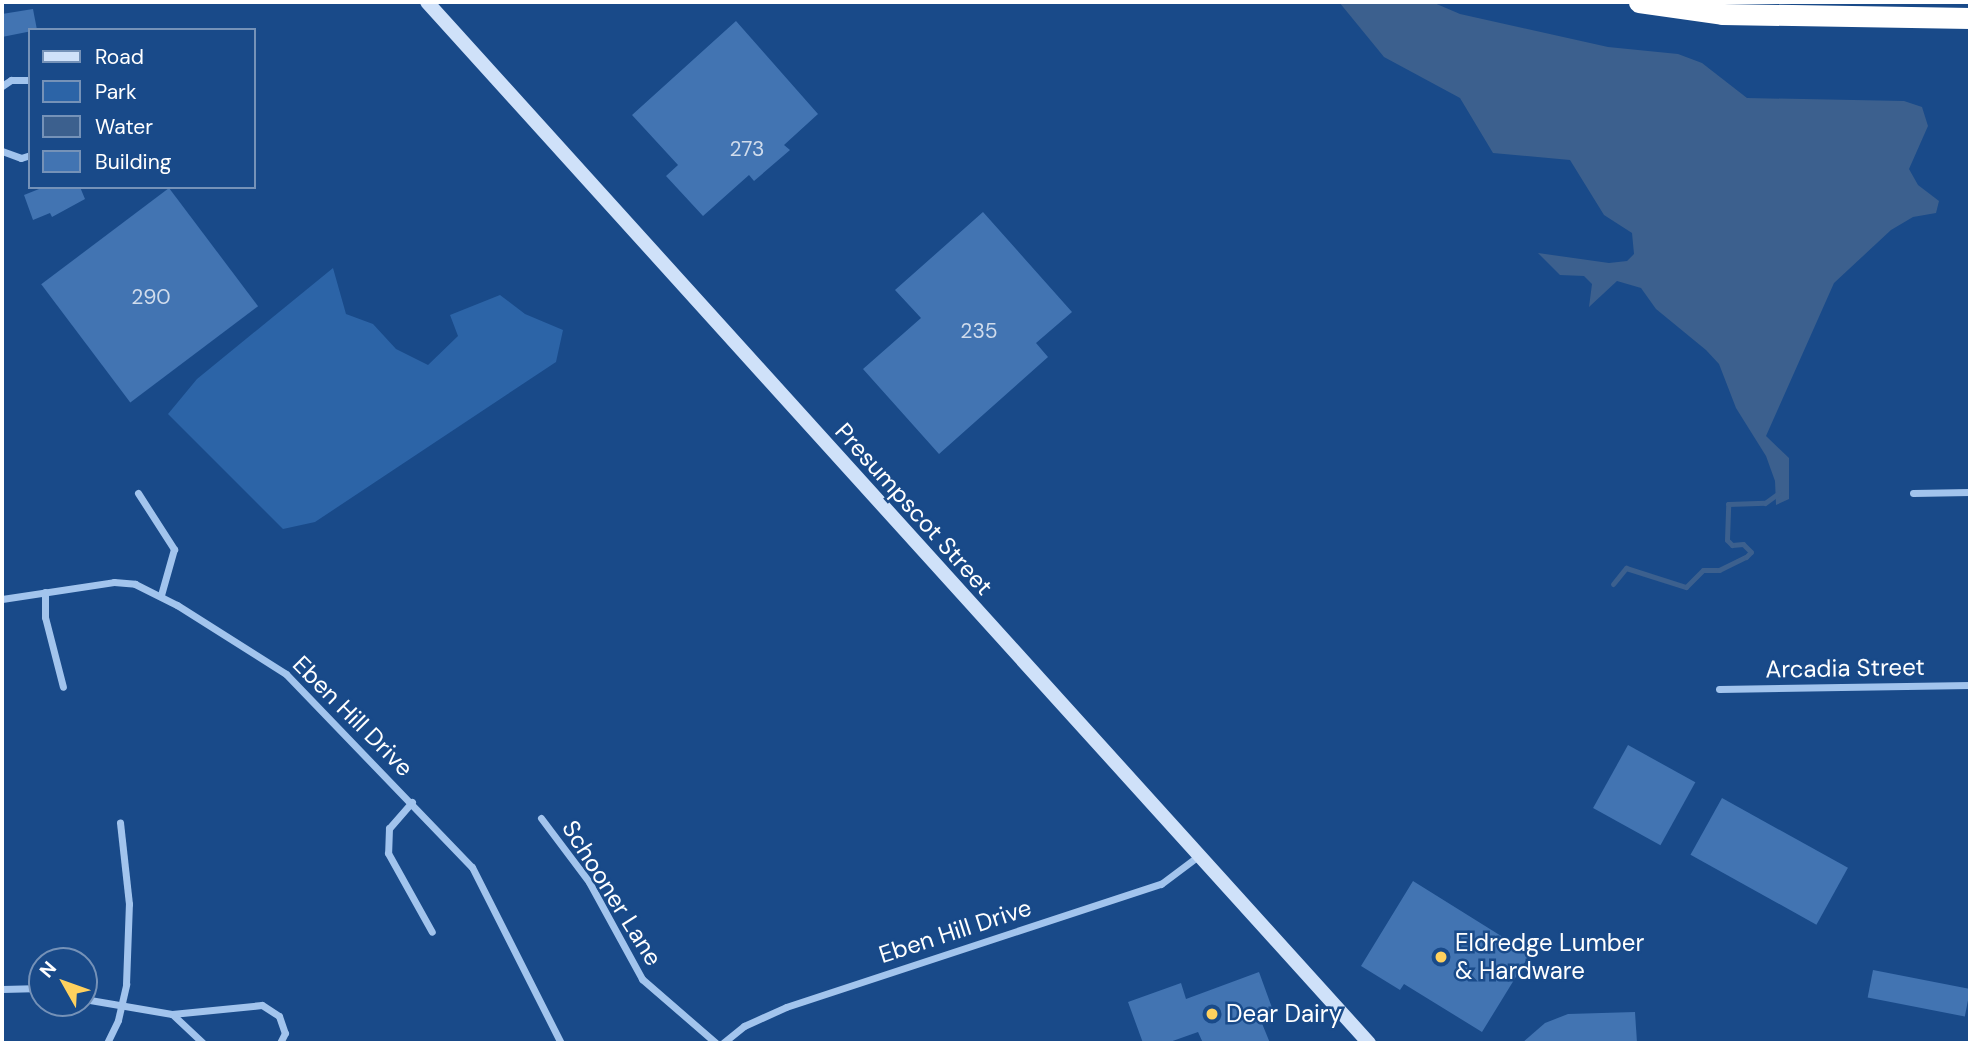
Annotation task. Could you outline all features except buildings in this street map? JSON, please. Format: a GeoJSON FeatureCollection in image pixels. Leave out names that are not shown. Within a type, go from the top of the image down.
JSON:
{"type":"FeatureCollection","features":[{"type":"Feature","properties":{"kind":"highway"},"geometry":{"type":"LineString","coordinates":[[1639,2],[1722,14],[1970,18]]}},
{"type":"Feature","properties":{"kind":"street","name":"Presumpscot Street"},"geometry":{"type":"LineString","coordinates":[[427,2],[1369,1043]]}},
{"type":"Feature","properties":{"kind":"street"},"geometry":{"type":"LineString","coordinates":[[2,86],[10,80],[28,80]]}},
{"type":"Feature","properties":{"kind":"street"},"geometry":{"type":"LineString","coordinates":[[2,151],[22,159],[28,156]]}},
{"type":"Feature","properties":{"kind":"street"},"geometry":{"type":"LineString","coordinates":[[138,492],[174,549],[161,595]]}},
{"type":"Feature","properties":{"kind":"street"},"geometry":{"type":"LineString","coordinates":[[1913,493],[1970,492]]}},
{"type":"Feature","properties":{"kind":"street","name":"Eben Hill Drive"},"geometry":{"type":"LineString","coordinates":[[2,599],[114,582],[135,584],[161,595],[286,674],[412,802],[471,867],[561,1043]]}},
{"type":"Feature","properties":{"kind":"street"},"geometry":{"type":"LineString","coordinates":[[45,592],[45,617],[63,687]]}},
{"type":"Feature","properties":{"kind":"street","name":"Arcadia Street"},"geometry":{"type":"LineString","coordinates":[[1719,689],[1970,685]]}},
{"type":"Feature","properties":{"kind":"street"},"geometry":{"type":"LineString","coordinates":[[412,802],[389,828],[388,853],[432,932]]}},
{"type":"Feature","properties":{"kind":"street","name":"Schooner Lane"},"geometry":{"type":"LineString","coordinates":[[541,818],[589,882],[642,979],[716,1043]]}},
{"type":"Feature","properties":{"kind":"street"},"geometry":{"type":"LineString","coordinates":[[107,1043],[122,1007],[129,904],[120,821]]}},
{"type":"Feature","properties":{"kind":"street","name":"Eben Hill Drive"},"geometry":{"type":"LineString","coordinates":[[723,1043],[744,1027],[786,1007],[1161,884],[1198,857]]}},
{"type":"Feature","properties":{"kind":"street"},"geometry":{"type":"LineString","coordinates":[[2,989],[28,988]]}},
{"type":"Feature","properties":{"kind":"street"},"geometry":{"type":"LineString","coordinates":[[98,1002],[172,1014],[262,1005],[278,1016],[285,1034],[280,1043]]}},
{"type":"Feature","properties":{"kind":"street"},"geometry":{"type":"LineString","coordinates":[[172,1014],[203,1043]]}},
{"type":"Feature","properties":{"kind":"green space"},"geometry":{"type":"Polygon","coordinates":[[[333,268],[346,314],[373,324],[396,349],[428,365],[458,336],[450,315],[500,295],[525,314],[563,330],[556,362],[315,522],[283,529],[168,414],[197,379],[333,268]]]}},
{"type":"Feature","properties":{"kind":"water"},"geometry":{"type":"Polygon","coordinates":[[[1339,2],[1432,2],[1460,14],[1608,47],[1678,54],[1702,63],[1747,98],[1904,101],[1922,107],[1928,126],[1909,169],[1918,185],[1939,201],[1936,213],[1913,217],[1891,230],[1834,283],[1766,436],[1789,458],[1789,499],[1776,505],[1775,481],[1766,456],[1736,408],[1719,364],[1706,350],[1656,309],[1641,288],[1617,281],[1589,307],[1592,284],[1584,276],[1560,275],[1538,253],[1609,263],[1627,261],[1634,254],[1632,233],[1604,215],[1570,160],[1493,153],[1460,98],[1384,57],[1339,2]]]}},
{"type":"Feature","properties":{"kind":"waterway"},"geometry":{"type":"LineString","coordinates":[[1613,584],[1626,568],[1686,587],[1703,570],[1719,570],[1746,557],[1751,552],[1743,544],[1732,545],[1727,540],[1728,504],[1765,503],[1779,493]]}},
{"type":"Feature","properties":{"kind":"place","name":"Eldredge Lumber & Hardware"},"geometry":{"type":"Point","coordinates":[1441,957]}},
{"type":"Feature","properties":{"kind":"place","name":"Dear Dairy"},"geometry":{"type":"Point","coordinates":[1212,1014]}}]}
